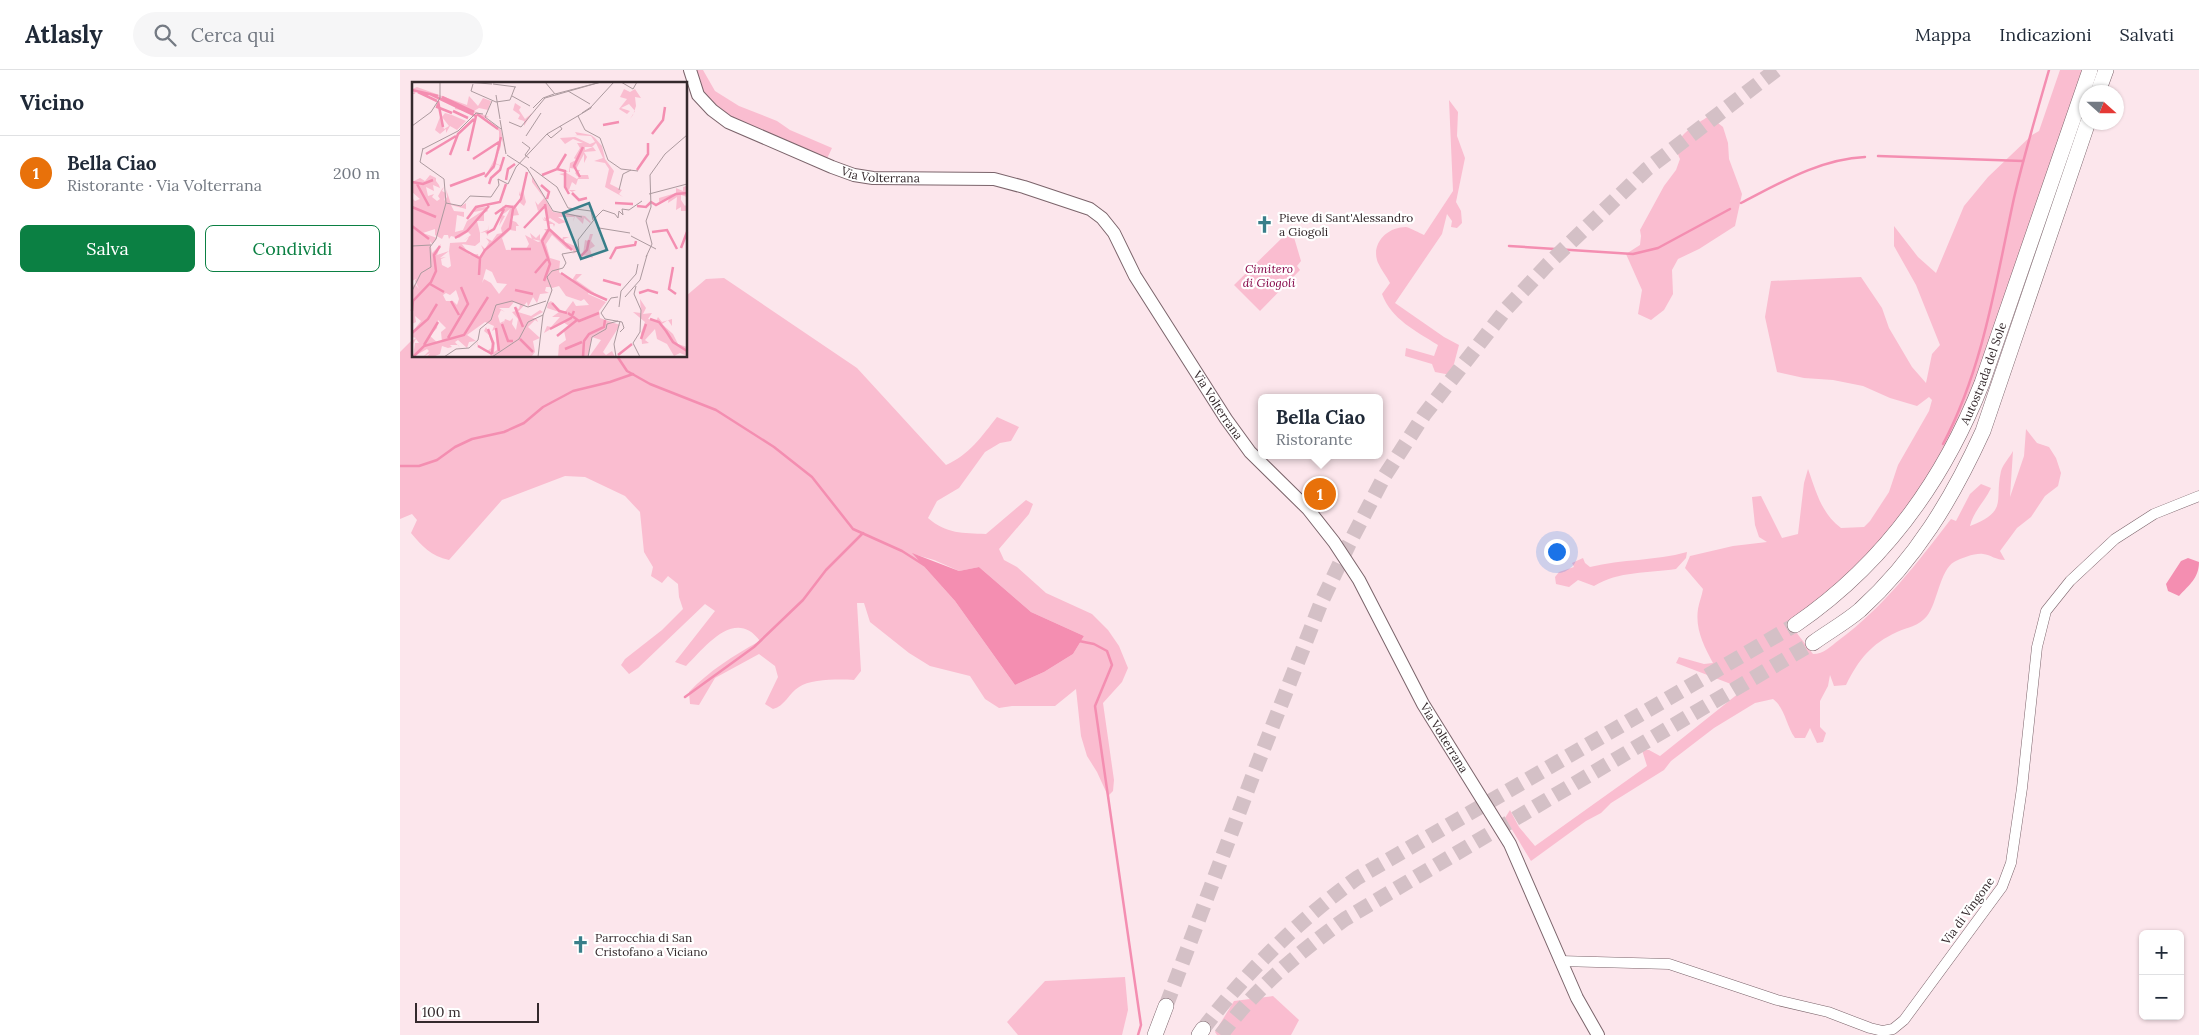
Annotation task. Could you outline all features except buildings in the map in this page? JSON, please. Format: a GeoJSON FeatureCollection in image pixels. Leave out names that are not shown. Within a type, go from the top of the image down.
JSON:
{"type":"FeatureCollection","features":[{"type":"Feature","properties":{"kind":"highway","name":"Autostrada del Sole"},"geometry":{"type":"LineString","coordinates":[[1796,625],[1823,606],[1858,575],[1889,542],[1917,506],[1946,462],[1967,422],[1982,383],[2090,70]]}},
{"type":"Feature","properties":{"kind":"highway"},"geometry":{"type":"LineString","coordinates":[[2101,85],[2106,70]]}},
{"type":"Feature","properties":{"kind":"highway","name":"Autostrada del Sole"},"geometry":{"type":"LineString","coordinates":[[1812,643],[1859,611],[1897,572],[1935,524],[1964,472],[1983,431],[2085,130]]}},
{"type":"Feature","properties":{"kind":"highway"},"geometry":{"type":"LineString","coordinates":[[1155,1035],[1166,1006]]}},
{"type":"Feature","properties":{"kind":"main road","name":"Via Volterrana"},"geometry":{"type":"LineString","coordinates":[[690,70],[698,95],[712,110],[728,122],[832,168],[854,175],[873,178],[994,180],[1024,187],[1090,209],[1102,218],[1114,233],[1135,276],[1226,419],[1250,452],[1308,509],[1334,542],[1359,580],[1424,704],[1510,844],[1577,998],[1598,1035]]}},
{"type":"Feature","properties":{"kind":"street","name":"Via di Vingone"},"geometry":{"type":"LineString","coordinates":[[1560,961],[1669,964],[1777,1000],[1828,1012],[1870,1028],[1883,1031],[1893,1029],[1904,1020],[2002,887],[2009,872],[2022,788],[2037,647],[2046,611],[2070,581],[2115,539],[2154,514],[2199,496]]}},
{"type":"Feature","properties":{"kind":"green space"},"geometry":{"type":"Polygon","coordinates":[[[690,70],[703,70],[715,91],[739,106],[777,121],[790,130],[832,148],[824,165],[711,109],[690,70]]]}},
{"type":"Feature","properties":{"kind":"green space"},"geometry":{"type":"Polygon","coordinates":[[[2060,70],[2084,70],[1995,333],[1953,440],[1892,529],[1860,564],[1789,623],[1813,654],[1821,653],[1855,627],[1899,584],[1951,519],[1956,521],[1970,494],[1981,484],[1991,488],[1970,526],[1982,521],[1995,510],[1998,504],[2001,471],[2013,451],[2010,497],[2024,456],[2026,429],[2037,443],[2049,447],[2056,458],[2061,473],[2058,486],[2045,496],[2031,517],[2017,528],[2000,551],[2005,560],[1980,554],[1968,556],[1954,562],[1945,572],[1930,611],[1924,619],[1897,632],[1873,647],[1856,667],[1846,685],[1834,686],[1830,675],[1828,686],[1820,701],[1820,727],[1826,733],[1823,742],[1817,743],[1810,728],[1805,738],[1795,738],[1783,712],[1773,699],[1755,703],[1714,728],[1671,761],[1664,770],[1611,803],[1601,813],[1586,821],[1531,861],[1505,818],[1510,810],[1519,827],[1535,846],[1647,766],[1642,750],[1649,750],[1660,756],[1744,689],[1676,663],[1679,657],[1704,664],[1713,663],[1699,630],[1697,616],[1703,589],[1685,568],[1690,556],[1733,546],[1767,542],[1759,537],[1755,525],[1752,497],[1761,496],[1782,538],[1798,534],[1804,483],[1808,469],[1820,501],[1834,522],[1841,528],[1864,527],[1889,492],[1898,465],[1929,411],[1932,400],[1929,397],[1917,406],[1890,398],[1863,386],[1833,380],[1804,378],[1777,372],[1765,317],[1771,281],[1861,277],[1882,308],[1889,328],[1912,367],[1926,383],[1932,354],[1940,345],[1916,285],[1894,246],[1894,226],[1918,257],[1936,273],[1964,206],[1988,177],[2032,135],[2039,131],[2060,70]]]}},
{"type":"Feature","properties":{"kind":"green space"},"geometry":{"type":"Polygon","coordinates":[[[1449,100],[1458,112],[1457,136],[1465,158],[1456,202],[1461,211],[1462,223],[1457,228],[1451,227],[1452,221],[1447,214],[1442,234],[1395,303],[1444,337],[1459,345],[1451,375],[1435,372],[1432,364],[1405,356],[1406,348],[1434,356],[1438,345],[1405,324],[1391,311],[1382,294],[1390,283],[1378,262],[1376,253],[1379,242],[1393,230],[1406,227],[1424,235],[1453,191],[1449,100]]]}},
{"type":"Feature","properties":{"kind":"green space"},"geometry":{"type":"Polygon","coordinates":[[[1709,116],[1723,127],[1728,143],[1729,159],[1742,194],[1735,226],[1699,249],[1678,259],[1672,270],[1673,294],[1664,310],[1651,320],[1638,314],[1642,290],[1626,254],[1640,245],[1640,230],[1664,186],[1676,170],[1680,159],[1677,152],[1680,139],[1690,128],[1709,116]]]}},
{"type":"Feature","properties":{"kind":"green space","name":"Cimitero di Giogoli"},"geometry":{"type":"Polygon","coordinates":[[[1290,230],[1301,261],[1297,266],[1300,270],[1260,311],[1234,285],[1290,230]]]}},
{"type":"Feature","properties":{"kind":"green space"},"geometry":{"type":"Polygon","coordinates":[[[724,278],[857,368],[946,465],[962,456],[997,417],[1019,427],[1011,441],[1000,443],[985,452],[959,488],[937,501],[928,518],[948,530],[962,533],[986,534],[1026,500],[1033,504],[1029,514],[999,549],[1004,560],[1017,567],[1046,593],[1092,614],[1108,630],[1119,646],[1128,668],[1122,682],[1103,703],[1114,780],[1113,791],[1108,796],[1087,756],[1081,736],[1076,689],[1055,706],[1012,706],[999,708],[985,699],[970,676],[930,666],[909,653],[870,622],[864,603],[857,603],[861,671],[854,680],[825,680],[804,684],[781,705],[773,709],[765,704],[778,677],[775,666],[759,654],[715,678],[699,705],[690,704],[689,692],[697,684],[722,664],[760,641],[750,632],[741,628],[731,629],[711,641],[686,666],[675,662],[715,611],[705,604],[638,668],[629,674],[621,665],[625,659],[662,630],[683,609],[679,597],[678,584],[668,576],[662,583],[651,576],[653,567],[644,552],[640,512],[625,496],[585,477],[565,476],[502,500],[449,560],[427,550],[411,533],[417,520],[412,514],[400,519],[400,352],[412,340],[412,358],[688,358],[688,294],[706,279],[724,278]],[[913,554],[955,601],[1015,685],[1044,672],[1073,654],[1084,636],[1031,612],[979,567],[959,571],[934,560],[913,554]]]}},
{"type":"Feature","properties":{"kind":"green space"},"geometry":{"type":"Polygon","coordinates":[[[1687,552],[1686,558],[1676,569],[1623,575],[1594,586],[1578,580],[1569,587],[1556,584],[1555,577],[1559,572],[1574,567],[1572,563],[1583,558],[1590,567],[1687,552]]]}},
{"type":"Feature","properties":{"kind":"green space"},"geometry":{"type":"Polygon","coordinates":[[[1125,977],[1128,1010],[1122,1035],[1018,1035],[1007,1022],[1045,981],[1125,977]]]}},
{"type":"Feature","properties":{"kind":"green space"},"geometry":{"type":"Polygon","coordinates":[[[1273,996],[1299,1020],[1291,1035],[1217,1035],[1215,1032],[1234,1001],[1273,996]]]}},
{"type":"Feature","properties":{"kind":"shaded area"},"geometry":{"type":"Polygon","coordinates":[[[912,553],[959,571],[979,567],[1031,612],[1084,636],[1073,654],[1044,672],[1015,685],[955,601],[912,553]]]}},
{"type":"Feature","properties":{"kind":"shaded area"},"geometry":{"type":"Polygon","coordinates":[[[2188,558],[2199,562],[2199,568],[2193,581],[2179,596],[2168,591],[2166,584],[2181,561],[2188,558]]]}},
{"type":"Feature","properties":{"kind":"waterway"},"geometry":{"type":"LineString","coordinates":[[1943,444],[1968,386],[1987,324],[2014,198],[2049,70]]}},
{"type":"Feature","properties":{"kind":"waterway"},"geometry":{"type":"LineString","coordinates":[[1878,156],[2023,161]]}},
{"type":"Feature","properties":{"kind":"waterway"},"geometry":{"type":"LineString","coordinates":[[1741,203],[1816,167],[1832,162],[1865,157]]}},
{"type":"Feature","properties":{"kind":"waterway"},"geometry":{"type":"LineString","coordinates":[[1509,246],[1633,254],[1658,248],[1730,209]]}},
{"type":"Feature","properties":{"kind":"waterway"},"geometry":{"type":"LineString","coordinates":[[618,358],[627,371],[650,384],[716,410],[774,447],[812,477],[853,529],[902,551],[924,565]]}},
{"type":"Feature","properties":{"kind":"waterway"},"geometry":{"type":"LineString","coordinates":[[400,466],[419,466],[437,460],[455,447],[472,439],[504,432],[524,423],[543,407],[573,391],[633,374]]}},
{"type":"Feature","properties":{"kind":"waterway"},"geometry":{"type":"LineString","coordinates":[[685,697],[754,647],[803,600],[826,570],[863,533]]}},
{"type":"Feature","properties":{"kind":"waterway"},"geometry":{"type":"LineString","coordinates":[[1079,641],[1094,644],[1107,651],[1112,665],[1095,706],[1141,1025],[1138,1035]]}},
{"type":"Feature","properties":{"kind":"tunnel"},"geometry":{"type":"LineString","coordinates":[[1166,1006],[1252,778],[1321,603],[1384,477],[1424,415],[1507,308],[1548,264],[1647,169],[1776,70]]}},
{"type":"Feature","properties":{"kind":"tunnel"},"geometry":{"type":"LineString","coordinates":[[1203,1029],[1237,987],[1274,948],[1335,894],[1357,878],[1795,625]]}},
{"type":"Feature","properties":{"kind":"tunnel"},"geometry":{"type":"LineString","coordinates":[[1221,1035],[1248,1002],[1278,972],[1345,919],[1813,643]]}},
{"type":"Feature","properties":{"kind":"place","name":"Pieve di Sant'Alessandro a Giogoli"},"geometry":{"type":"Point","coordinates":[1265,225]}},
{"type":"Feature","properties":{"kind":"place","name":"Bella Ciao"},"geometry":{"type":"Point","coordinates":[1320,494]}},
{"type":"Feature","properties":{"kind":"place","name":"Parrocchia di San Cristofano a Viciano"},"geometry":{"type":"Point","coordinates":[581,945]}}]}
